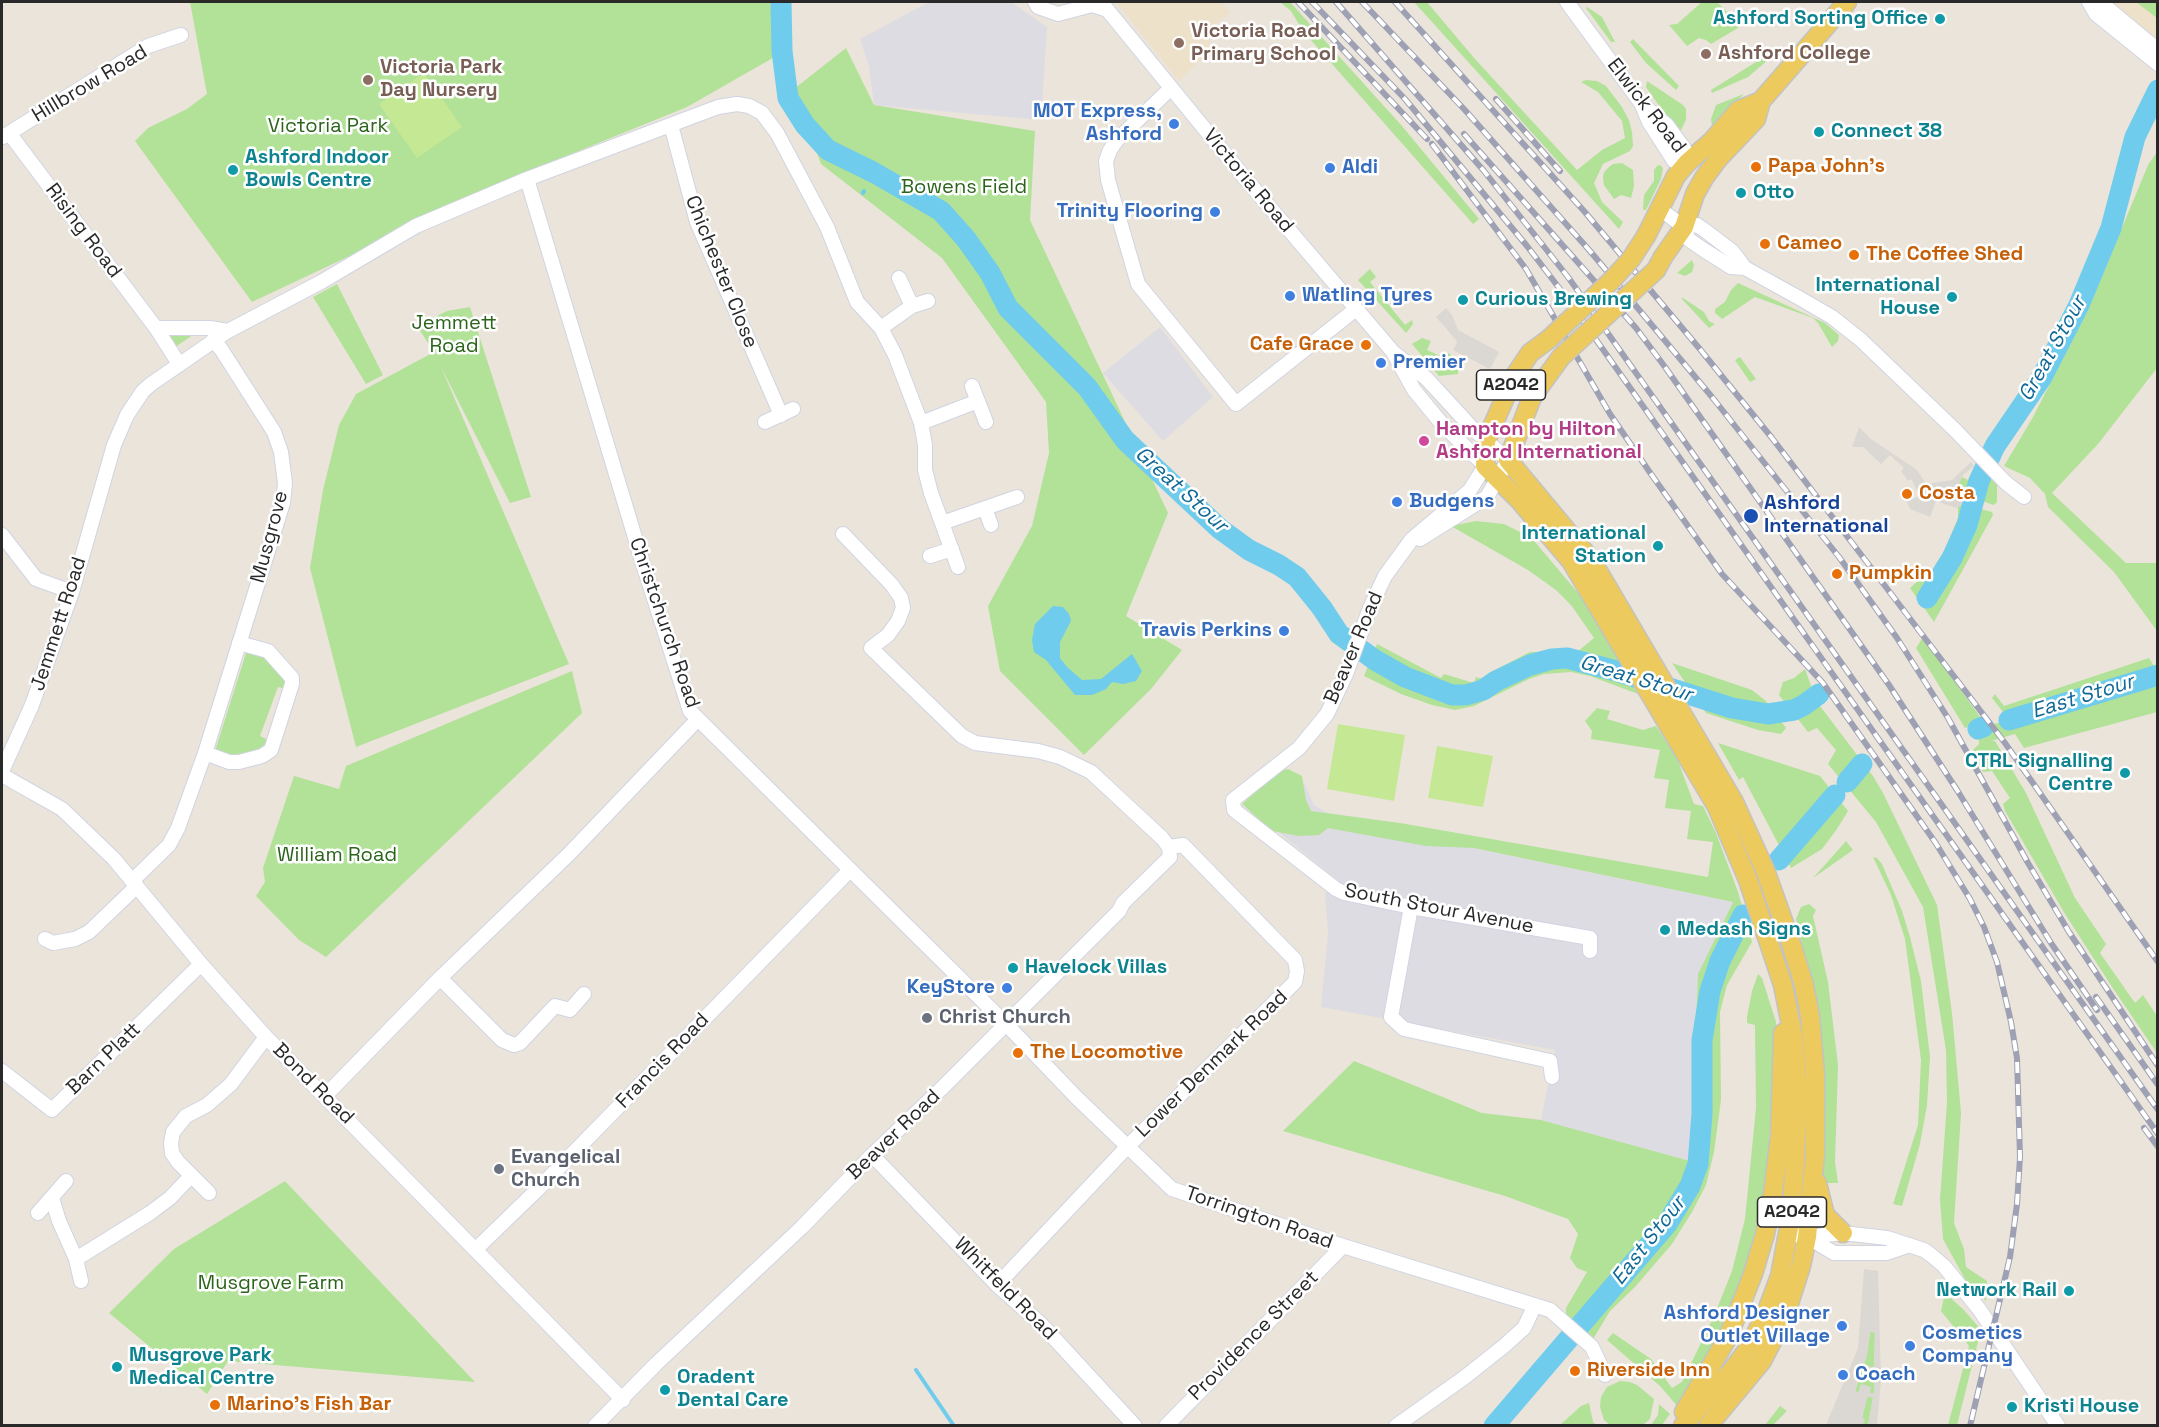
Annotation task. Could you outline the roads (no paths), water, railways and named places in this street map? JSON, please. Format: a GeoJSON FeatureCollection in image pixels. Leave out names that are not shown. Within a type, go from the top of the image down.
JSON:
{"type":"FeatureCollection","features":[{"type":"Feature","properties":{"kind":"main road","name":"A2042"},"geometry":{"type":"LineString","coordinates":[[1684,227],[1695,194],[1704,178],[1718,159],[1756,119],[1761,101],[1847,2]]}},
{"type":"Feature","properties":{"kind":"main road","name":"A2042"},"geometry":{"type":"LineString","coordinates":[[1486,441],[1514,377],[1530,353],[1549,339],[1631,259],[1646,236],[1676,176],[1687,163],[1712,141],[1739,110],[1761,101]]}},
{"type":"Feature","properties":{"kind":"main road","name":"Beaver Road"},"geometry":{"type":"LineString","coordinates":[[1508,460],[1532,397],[1561,357],[1613,312],[1656,270],[1684,227]]}},
{"type":"Feature","properties":{"kind":"main road"},"geometry":{"type":"LineString","coordinates":[[1486,441],[1492,473]]}},
{"type":"Feature","properties":{"kind":"main road","name":"A2042"},"geometry":{"type":"LineString","coordinates":[[1508,460],[1592,561],[1699,740],[1725,804],[1788,1004],[1793,1035],[1797,1094],[1796,1162],[1789,1234],[1776,1290],[1758,1332],[1734,1368],[1683,1425]]}},
{"type":"Feature","properties":{"kind":"main road","name":"A2042"},"geometry":{"type":"LineString","coordinates":[[1492,473],[1571,561],[1674,734],[1725,804],[1765,870],[1804,985],[1814,1045],[1816,1127],[1807,1237],[1796,1287],[1775,1337],[1762,1361],[1708,1425]]}},
{"type":"Feature","properties":{"kind":"main road"},"geometry":{"type":"LineString","coordinates":[[1676,1425],[1728,1337],[1753,1274],[1765,1234],[1780,1136],[1783,1079],[1783,1030],[1775,961]]}},
{"type":"Feature","properties":{"kind":"main road","name":"A2042"},"geometry":{"type":"LineString","coordinates":[[1814,1173],[1825,1215],[1843,1233]]}},
{"type":"Feature","properties":{"kind":"street","name":"Victoria Road"},"geometry":{"type":"LineString","coordinates":[[1035,2],[1038,7],[1058,14],[1092,5],[1103,5],[1244,177],[1394,352],[1427,379],[1473,429],[1508,460]]}},
{"type":"Feature","properties":{"kind":"street","name":"Elwick Road"},"geometry":{"type":"LineString","coordinates":[[1567,2],[1641,103],[1667,125],[1688,155],[1687,163],[1704,178]]}},
{"type":"Feature","properties":{"kind":"street"},"geometry":{"type":"LineString","coordinates":[[2089,2],[2096,14],[2157,64]]}},
{"type":"Feature","properties":{"kind":"street"},"geometry":{"type":"LineString","coordinates":[[2096,2],[2106,7],[2157,50]]}},
{"type":"Feature","properties":{"kind":"street","name":"Hillbrow Road"},"geometry":{"type":"LineString","coordinates":[[5,136],[148,46],[181,35]]}},
{"type":"Feature","properties":{"kind":"street"},"geometry":{"type":"LineString","coordinates":[[1171,88],[1117,140],[1110,150],[1106,161],[1108,180],[1138,284],[1236,404],[1356,309]]}},
{"type":"Feature","properties":{"kind":"street"},"geometry":{"type":"LineString","coordinates":[[672,125],[718,107],[737,104],[749,106],[762,113],[777,133],[827,227],[857,302],[881,328],[895,355],[921,423],[925,445],[925,470],[958,567]]}},
{"type":"Feature","properties":{"kind":"street","name":"Jemmett Road"},"geometry":{"type":"LineString","coordinates":[[2,773],[32,705],[72,592],[114,445],[127,415],[143,391],[161,375],[213,340],[321,282],[416,226],[527,179],[672,125]]}},
{"type":"Feature","properties":{"kind":"street","name":"Chichester Close"},"geometry":{"type":"LineString","coordinates":[[672,125],[697,222],[787,412],[765,422]]}},
{"type":"Feature","properties":{"kind":"street","name":"Rising Road"},"geometry":{"type":"LineString","coordinates":[[5,136],[156,328],[179,364]]}},
{"type":"Feature","properties":{"kind":"street","name":"Christchurch Road"},"geometry":{"type":"LineString","coordinates":[[527,179],[646,575],[690,711],[1006,1024]]}},
{"type":"Feature","properties":{"kind":"street"},"geometry":{"type":"LineString","coordinates":[[1660,209],[1684,227],[1697,225],[1732,251],[1745,268],[1832,317],[1861,340],[1955,430],[2001,478],[2024,497]]}},
{"type":"Feature","properties":{"kind":"street"},"geometry":{"type":"LineString","coordinates":[[899,278],[912,306]]}},
{"type":"Feature","properties":{"kind":"street"},"geometry":{"type":"LineString","coordinates":[[881,328],[912,306],[928,301]]}},
{"type":"Feature","properties":{"kind":"street"},"geometry":{"type":"LineString","coordinates":[[156,328],[210,328],[228,331]]}},
{"type":"Feature","properties":{"kind":"street","name":"Musgrove"},"geometry":{"type":"LineString","coordinates":[[45,939],[53,943],[75,939],[89,932],[169,845],[178,828],[205,753],[283,503],[285,483],[281,452],[274,432],[213,340]]}},
{"type":"Feature","properties":{"kind":"street","name":"Victoria Road"},"geometry":{"type":"LineString","coordinates":[[1394,352],[1414,390],[1442,424],[1492,473]]}},
{"type":"Feature","properties":{"kind":"street"},"geometry":{"type":"LineString","coordinates":[[972,386],[986,422]]}},
{"type":"Feature","properties":{"kind":"street"},"geometry":{"type":"LineString","coordinates":[[921,423],[978,401]]}},
{"type":"Feature","properties":{"kind":"street","name":"Beaver Road"},"geometry":{"type":"LineString","coordinates":[[1233,804],[1233,800],[1299,748],[1334,700],[1377,593],[1394,563],[1419,540],[1487,497],[1492,473],[1508,460]]}},
{"type":"Feature","properties":{"kind":"street"},"geometry":{"type":"LineString","coordinates":[[942,523],[1017,497]]}},
{"type":"Feature","properties":{"kind":"street"},"geometry":{"type":"LineString","coordinates":[[985,508],[991,525]]}},
{"type":"Feature","properties":{"kind":"street","name":"Lower Denmark Road"},"geometry":{"type":"LineString","coordinates":[[843,534],[892,585],[901,598],[903,608],[898,621],[888,634],[871,648],[955,729],[975,743],[1038,751],[1060,757],[1091,772],[1162,838],[1176,846],[1294,960],[1297,971],[1295,982],[1127,1147],[998,1285]]}},
{"type":"Feature","properties":{"kind":"street"},"geometry":{"type":"LineString","coordinates":[[2,535],[36,579],[72,592]]}},
{"type":"Feature","properties":{"kind":"street"},"geometry":{"type":"LineString","coordinates":[[930,556],[952,549]]}},
{"type":"Feature","properties":{"kind":"street"},"geometry":{"type":"LineString","coordinates":[[205,753],[229,762],[239,762],[262,756],[271,750],[292,678],[268,651],[240,643]]}},
{"type":"Feature","properties":{"kind":"street"},"geometry":{"type":"LineString","coordinates":[[325,1096],[440,978],[568,854],[698,719]]}},
{"type":"Feature","properties":{"kind":"street","name":"Bond Road"},"geometry":{"type":"LineString","coordinates":[[2,773],[62,809],[114,859],[201,964],[266,1037],[623,1400]]}},
{"type":"Feature","properties":{"kind":"street","name":"South Stour Avenue"},"geometry":{"type":"LineString","coordinates":[[1233,804],[1238,814],[1336,889],[1412,907],[1590,938],[1590,951]]}},
{"type":"Feature","properties":{"kind":"street","name":"Beaver Road"},"geometry":{"type":"LineString","coordinates":[[596,1425],[656,1364],[802,1227],[940,1090],[1119,911],[1123,903],[1170,857],[1176,846]]}},
{"type":"Feature","properties":{"kind":"street","name":"Francis Road"},"geometry":{"type":"LineString","coordinates":[[475,1250],[537,1190],[850,870]]}},
{"type":"Feature","properties":{"kind":"street"},"geometry":{"type":"LineString","coordinates":[[1412,907],[1391,1017],[1404,1029],[1550,1061],[1552,1077]]}},
{"type":"Feature","properties":{"kind":"street","name":"Barn Platt"},"geometry":{"type":"LineString","coordinates":[[2,1071],[52,1110],[201,964]]}},
{"type":"Feature","properties":{"kind":"street"},"geometry":{"type":"LineString","coordinates":[[440,978],[502,1040],[514,1045],[520,1043],[555,1006],[570,1010],[584,994]]}},
{"type":"Feature","properties":{"kind":"street","name":"Torrington Road"},"geometry":{"type":"LineString","coordinates":[[1006,1024],[1127,1147],[1172,1189],[1343,1246],[1550,1310],[1592,1347],[1605,1375]]}},
{"type":"Feature","properties":{"kind":"street"},"geometry":{"type":"LineString","coordinates":[[209,1193],[172,1153],[173,1132],[186,1116],[207,1105],[231,1084],[266,1037]]}},
{"type":"Feature","properties":{"kind":"street","name":"Whitfeld Road"},"geometry":{"type":"LineString","coordinates":[[872,1155],[998,1285],[1042,1325],[1135,1425]]}},
{"type":"Feature","properties":{"kind":"street"},"geometry":{"type":"LineString","coordinates":[[76,1259],[150,1213],[170,1198],[191,1176]]}},
{"type":"Feature","properties":{"kind":"street"},"geometry":{"type":"LineString","coordinates":[[38,1213],[66,1181]]}},
{"type":"Feature","properties":{"kind":"street"},"geometry":{"type":"LineString","coordinates":[[52,1198],[59,1221],[76,1259],[81,1281]]}},
{"type":"Feature","properties":{"kind":"street"},"geometry":{"type":"LineString","coordinates":[[1789,1234],[1807,1237],[1843,1233],[1887,1238],[1924,1250],[1944,1266],[1979,1310],[2058,1425]]}},
{"type":"Feature","properties":{"kind":"street"},"geometry":{"type":"LineString","coordinates":[[1807,1237],[1834,1253],[1887,1253],[1910,1245]]}},
{"type":"Feature","properties":{"kind":"street","name":"Providence Street"},"geometry":{"type":"LineString","coordinates":[[1166,1425],[1343,1246]]}},
{"type":"Feature","properties":{"kind":"street"},"geometry":{"type":"LineString","coordinates":[[1395,1425],[1465,1377],[1504,1346],[1524,1328],[1535,1305]]}},
{"type":"Feature","properties":{"kind":"water"},"geometry":{"type":"Polygon","coordinates":[[[1053,606],[1063,607],[1071,621],[1060,642],[1060,658],[1067,667],[1082,680],[1101,679],[1132,654],[1142,671],[1136,681],[1123,684],[1112,682],[1106,689],[1092,695],[1075,695],[1046,660],[1034,652],[1032,640],[1035,624],[1053,606]]]}},
{"type":"Feature","properties":{"kind":"waterway","name":"Great Stour"},"geometry":{"type":"LineString","coordinates":[[781,2],[782,51],[788,98],[805,125],[828,150],[873,172],[941,211],[966,239],[990,273],[1008,308],[1087,387],[1125,440],[1220,529],[1249,550],[1297,577],[1339,634],[1375,660],[1405,677],[1452,695],[1466,695],[1483,690],[1496,681],[1530,665],[1552,659],[1567,658],[1732,708],[1768,714],[1794,710],[1819,694]]}},
{"type":"Feature","properties":{"kind":"waterway","name":"Great Stour"},"geometry":{"type":"LineString","coordinates":[[1927,598],[1952,558],[1967,525],[1979,481],[1995,446],[2042,377],[2079,305],[2111,228],[2135,137],[2158,90]]}},
{"type":"Feature","properties":{"kind":"waterway","name":"Great Stour"},"geometry":{"type":"LineString","coordinates":[[871,177],[873,172]]}},
{"type":"Feature","properties":{"kind":"waterway","name":"East Stour"},"geometry":{"type":"LineString","coordinates":[[2009,720],[2158,675]]}},
{"type":"Feature","properties":{"kind":"waterway","name":"East Stour"},"geometry":{"type":"LineString","coordinates":[[1978,729],[1983,727]]}},
{"type":"Feature","properties":{"kind":"waterway","name":"East Stour"},"geometry":{"type":"LineString","coordinates":[[1847,782],[1862,764]]}},
{"type":"Feature","properties":{"kind":"waterway","name":"East Stour"},"geometry":{"type":"LineString","coordinates":[[1779,860],[1835,795]]}},
{"type":"Feature","properties":{"kind":"waterway","name":"East Stour"},"geometry":{"type":"LineString","coordinates":[[1494,1426],[1667,1224],[1690,1186],[1698,1164],[1702,1114],[1702,1040],[1710,991],[1720,961],[1743,915]]}},
{"type":"Feature","properties":{"kind":"waterway"},"geometry":{"type":"LineString","coordinates":[[916,1370],[954,1426]]}},
{"type":"Feature","properties":{"kind":"railway"},"geometry":{"type":"LineString","coordinates":[[1298,2],[1427,139]]}},
{"type":"Feature","properties":{"kind":"railway"},"geometry":{"type":"LineString","coordinates":[[1312,2],[1405,99],[1563,293],[2158,1134]]}},
{"type":"Feature","properties":{"kind":"railway"},"geometry":{"type":"LineString","coordinates":[[1336,2],[1484,171],[1568,277],[2158,1110]]}},
{"type":"Feature","properties":{"kind":"railway"},"geometry":{"type":"LineString","coordinates":[[1362,2],[1464,109],[1590,251],[1712,397],[1839,557],[1897,638],[1948,718],[2069,932],[2158,1066]]}},
{"type":"Feature","properties":{"kind":"railway"},"geometry":{"type":"LineString","coordinates":[[1395,2],[1584,211],[1772,438],[2005,743],[2158,962]]}},
{"type":"Feature","properties":{"kind":"railway"},"geometry":{"type":"LineString","coordinates":[[1496,99],[1560,171]]}},
{"type":"Feature","properties":{"kind":"railway"},"geometry":{"type":"LineString","coordinates":[[1464,134],[1636,328],[1665,367],[1889,685],[2051,943],[2097,1010]]}},
{"type":"Feature","properties":{"kind":"railway"},"geometry":{"type":"LineString","coordinates":[[1432,144],[1526,269],[1610,414],[1651,474],[1722,574],[1823,683],[1935,842],[1970,899],[1984,927],[1997,962],[2017,1058],[2020,1157],[2010,1257],[1970,1426]]}},
{"type":"Feature","properties":{"kind":"railway"},"geometry":{"type":"LineString","coordinates":[[2096,997],[2158,1085]]}},
{"type":"Feature","properties":{"kind":"railway"},"geometry":{"type":"LineString","coordinates":[[2144,1128],[2158,1147]]}},
{"type":"Feature","properties":{"kind":"place","name":"Ashford Sorting Office"},"geometry":{"type":"Point","coordinates":[1940,19]}},
{"type":"Feature","properties":{"kind":"place","name":"Victoria Road Primary School"},"geometry":{"type":"Point","coordinates":[1179,43]}},
{"type":"Feature","properties":{"kind":"place","name":"Ashford College"},"geometry":{"type":"Point","coordinates":[1706,54]}},
{"type":"Feature","properties":{"kind":"place","name":"Victoria Park Day Nursery"},"geometry":{"type":"Point","coordinates":[368,80]}},
{"type":"Feature","properties":{"kind":"place","name":"MOT Express, Ashford"},"geometry":{"type":"Point","coordinates":[1174,124]}},
{"type":"Feature","properties":{"kind":"place","name":"Connect 38"},"geometry":{"type":"Point","coordinates":[1819,132]}},
{"type":"Feature","properties":{"kind":"place","name":"Papa John's"},"geometry":{"type":"Point","coordinates":[1756,167]}},
{"type":"Feature","properties":{"kind":"place","name":"Aldi"},"geometry":{"type":"Point","coordinates":[1330,168]}},
{"type":"Feature","properties":{"kind":"place","name":"Ashford Indoor Bowls Centre"},"geometry":{"type":"Point","coordinates":[233,170]}},
{"type":"Feature","properties":{"kind":"place","name":"Otto"},"geometry":{"type":"Point","coordinates":[1741,193]}},
{"type":"Feature","properties":{"kind":"place","name":"Trinity Flooring"},"geometry":{"type":"Point","coordinates":[1215,212]}},
{"type":"Feature","properties":{"kind":"place","name":"Cameo"},"geometry":{"type":"Point","coordinates":[1765,244]}},
{"type":"Feature","properties":{"kind":"place","name":"The Coffee Shed"},"geometry":{"type":"Point","coordinates":[1854,255]}},
{"type":"Feature","properties":{"kind":"place","name":"Watling Tyres"},"geometry":{"type":"Point","coordinates":[1290,296]}},
{"type":"Feature","properties":{"kind":"place","name":"International House"},"geometry":{"type":"Point","coordinates":[1952,297]}},
{"type":"Feature","properties":{"kind":"place","name":"Curious Brewing"},"geometry":{"type":"Point","coordinates":[1463,300]}},
{"type":"Feature","properties":{"kind":"place","name":"Cafe Grace"},"geometry":{"type":"Point","coordinates":[1366,345]}},
{"type":"Feature","properties":{"kind":"place","name":"Premier"},"geometry":{"type":"Point","coordinates":[1381,363]}},
{"type":"Feature","properties":{"kind":"place","name":"Hampton by Hilton Ashford International"},"geometry":{"type":"Point","coordinates":[1424,441]}},
{"type":"Feature","properties":{"kind":"place","name":"Costa"},"geometry":{"type":"Point","coordinates":[1907,494]}},
{"type":"Feature","properties":{"kind":"place","name":"Budgens"},"geometry":{"type":"Point","coordinates":[1397,502]}},
{"type":"Feature","properties":{"kind":"place","name":"Ashford International"},"geometry":{"type":"Point","coordinates":[1751,516]}},
{"type":"Feature","properties":{"kind":"place","name":"International Station"},"geometry":{"type":"Point","coordinates":[1658,546]}},
{"type":"Feature","properties":{"kind":"place","name":"Pumpkin"},"geometry":{"type":"Point","coordinates":[1837,574]}},
{"type":"Feature","properties":{"kind":"place","name":"Travis Perkins"},"geometry":{"type":"Point","coordinates":[1284,631]}},
{"type":"Feature","properties":{"kind":"place","name":"CTRL Signalling Centre"},"geometry":{"type":"Point","coordinates":[2125,773]}},
{"type":"Feature","properties":{"kind":"place","name":"Medash Signs"},"geometry":{"type":"Point","coordinates":[1665,930]}},
{"type":"Feature","properties":{"kind":"place","name":"Havelock Villas"},"geometry":{"type":"Point","coordinates":[1013,968]}},
{"type":"Feature","properties":{"kind":"place","name":"KeyStore"},"geometry":{"type":"Point","coordinates":[1007,988]}},
{"type":"Feature","properties":{"kind":"place","name":"Christ Church"},"geometry":{"type":"Point","coordinates":[927,1018]}},
{"type":"Feature","properties":{"kind":"place","name":"The Locomotive"},"geometry":{"type":"Point","coordinates":[1018,1053]}},
{"type":"Feature","properties":{"kind":"place","name":"Evangelical Church"},"geometry":{"type":"Point","coordinates":[499,1169]}},
{"type":"Feature","properties":{"kind":"place","name":"Network Rail"},"geometry":{"type":"Point","coordinates":[2069,1291]}},
{"type":"Feature","properties":{"kind":"place","name":"Ashford Designer Outlet Village"},"geometry":{"type":"Point","coordinates":[1842,1326]}},
{"type":"Feature","properties":{"kind":"place","name":"Cosmetics Company"},"geometry":{"type":"Point","coordinates":[1910,1346]}},
{"type":"Feature","properties":{"kind":"place","name":"Musgrove Park Medical Centre"},"geometry":{"type":"Point","coordinates":[117,1367]}},
{"type":"Feature","properties":{"kind":"place","name":"Riverside Inn"},"geometry":{"type":"Point","coordinates":[1575,1371]}},
{"type":"Feature","properties":{"kind":"place","name":"Coach"},"geometry":{"type":"Point","coordinates":[1843,1375]}},
{"type":"Feature","properties":{"kind":"place","name":"Oradent Dental Care"},"geometry":{"type":"Point","coordinates":[665,1390]}},
{"type":"Feature","properties":{"kind":"place","name":"Marino's Fish Bar"},"geometry":{"type":"Point","coordinates":[215,1405]}},
{"type":"Feature","properties":{"kind":"place","name":"Kristi House"},"geometry":{"type":"Point","coordinates":[2012,1407]}},
{"type":"Feature","properties":{"kind":"park label","name":"Victoria Park"},"geometry":{"type":"Point","coordinates":[328,127]}},
{"type":"Feature","properties":{"kind":"park label","name":"Bowens Field"},"geometry":{"type":"Point","coordinates":[964,188]}},
{"type":"Feature","properties":{"kind":"park label","name":"William Road"},"geometry":{"type":"Point","coordinates":[337,856]}},
{"type":"Feature","properties":{"kind":"park label","name":"Musgrove Farm"},"geometry":{"type":"Point","coordinates":[271,1284]}}]}
